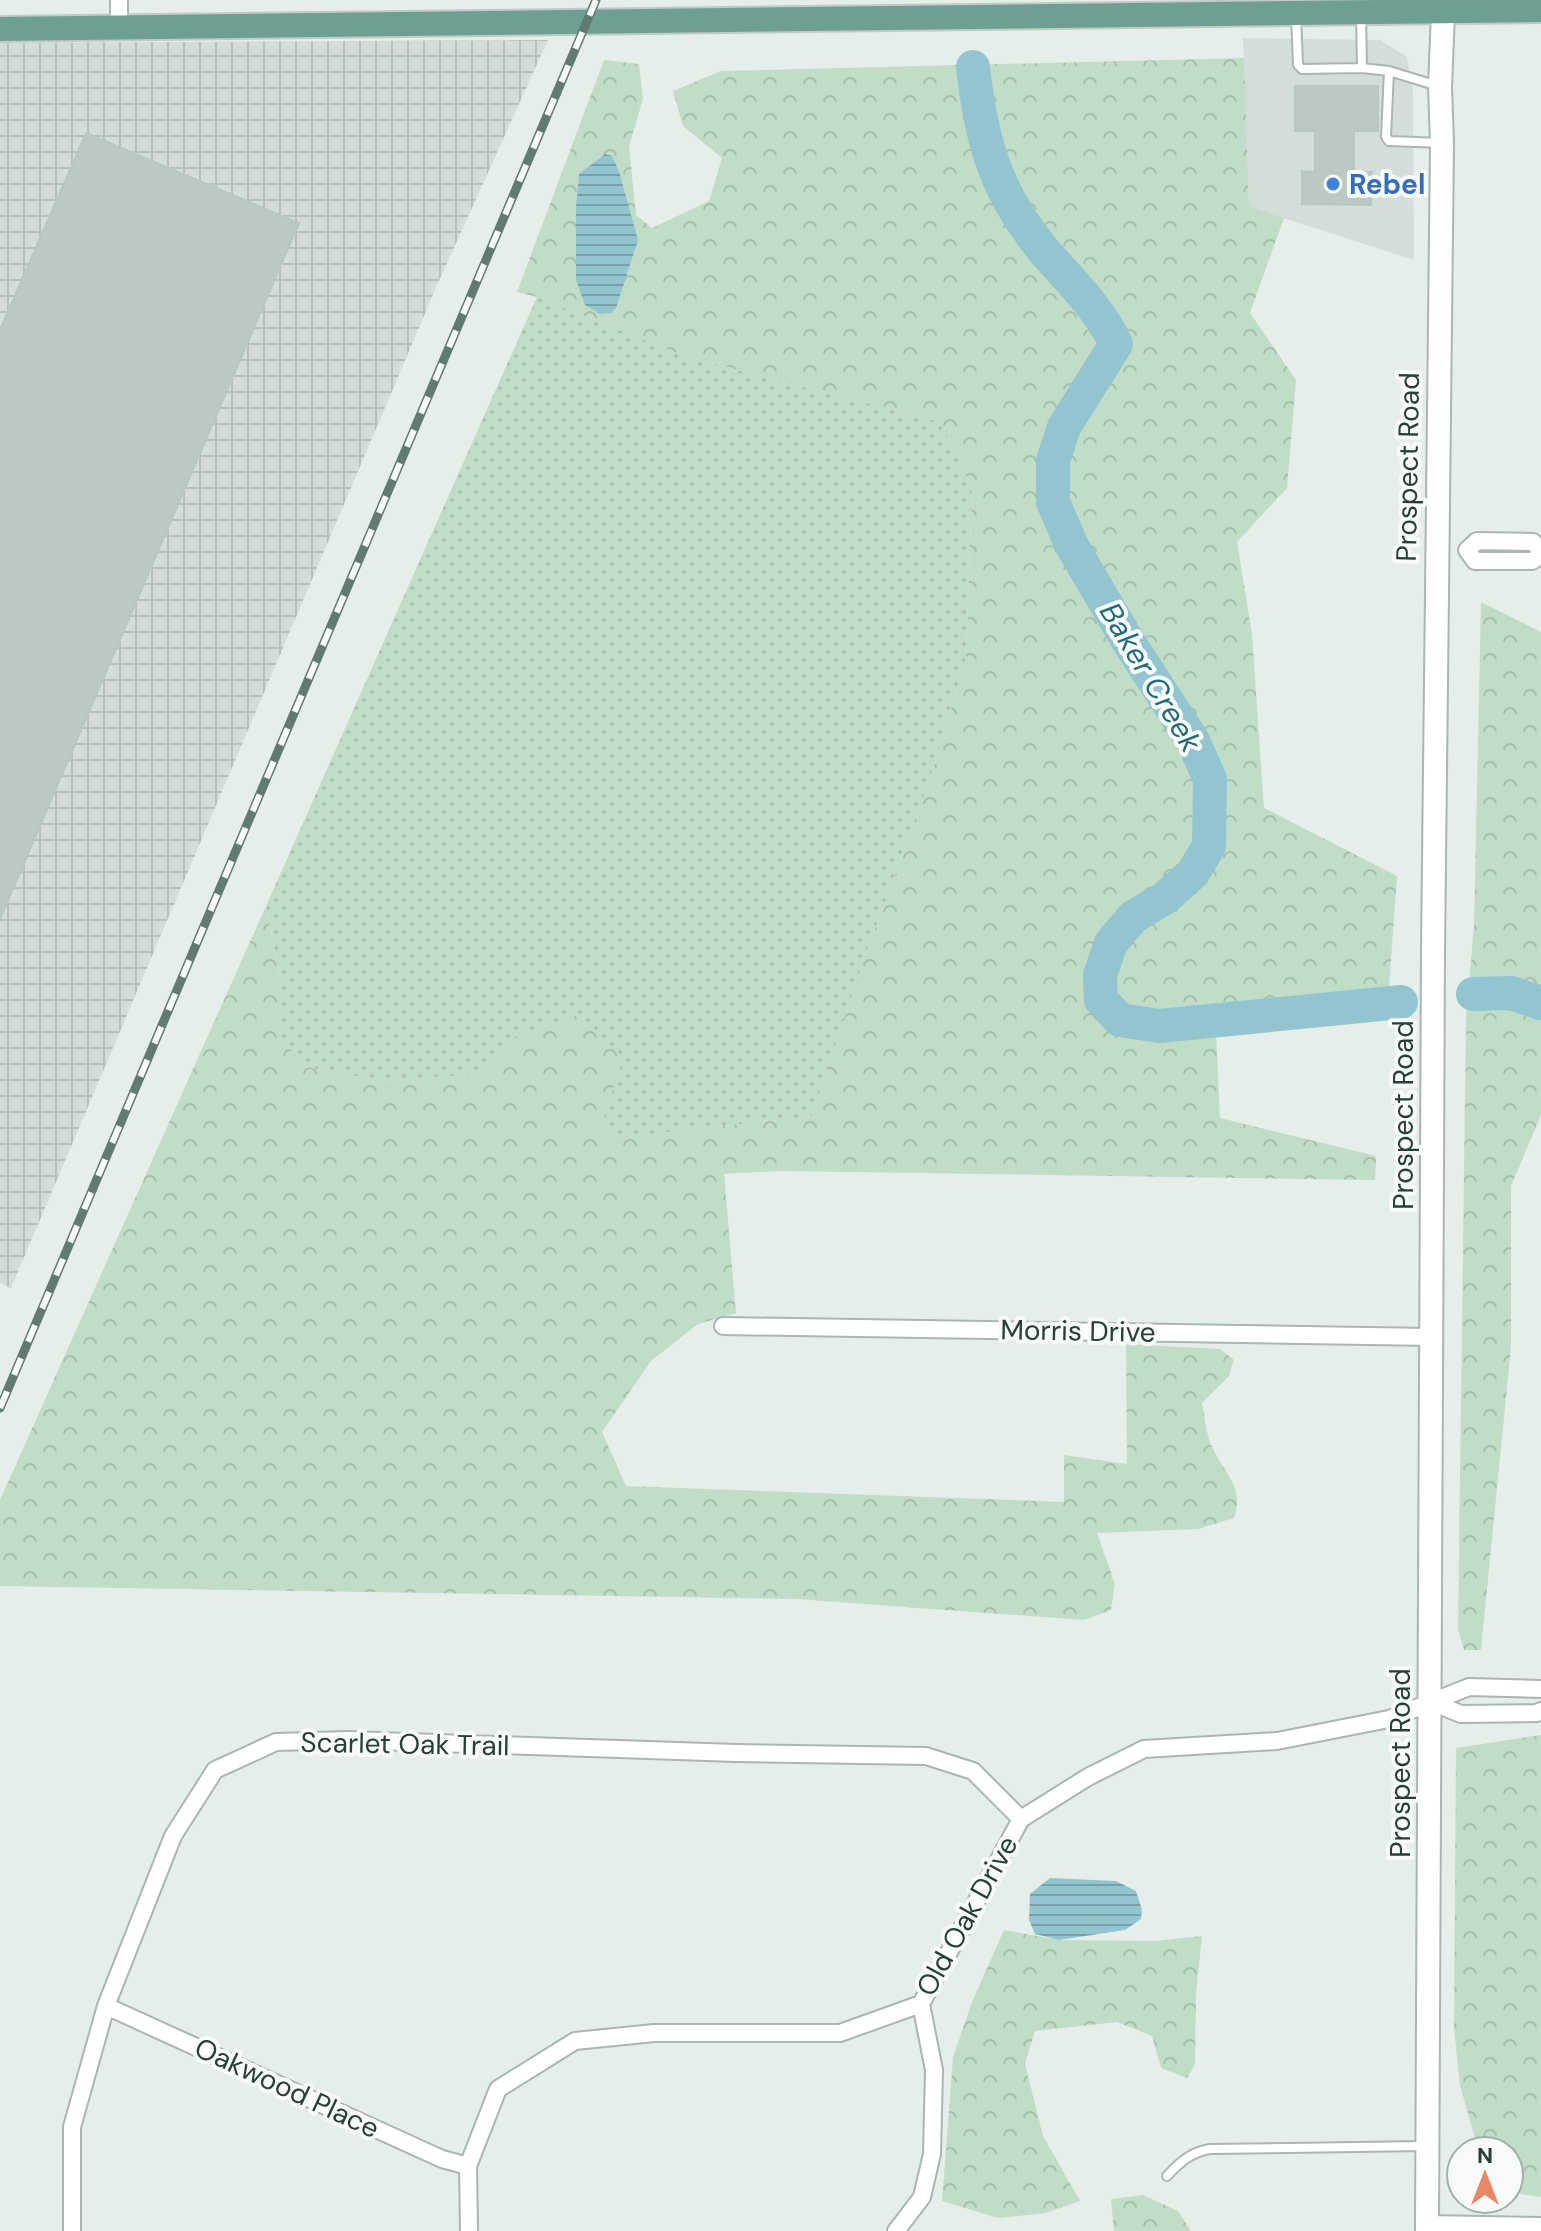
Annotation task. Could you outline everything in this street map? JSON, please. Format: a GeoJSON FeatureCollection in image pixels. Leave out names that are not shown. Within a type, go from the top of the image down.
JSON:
{"type":"FeatureCollection","features":[{"type":"Feature","properties":{"kind":"main road"},"geometry":{"type":"LineString","coordinates":[[0,29],[1147,8],[1296,13],[1361,13],[1443,6],[1541,10]]}},
{"type":"Feature","properties":{"kind":"street"},"geometry":{"type":"LineString","coordinates":[[119,0],[119,28]]}},
{"type":"Feature","properties":{"kind":"street","name":"Prospect Road"},"geometry":{"type":"LineString","coordinates":[[1427,2229],[1440,87],[1443,6]]}},
{"type":"Feature","properties":{"kind":"street"},"geometry":{"type":"LineString","coordinates":[[1438,550],[1467,550],[1477,541],[1533,542],[1541,552]]}},
{"type":"Feature","properties":{"kind":"street","name":"Morris Drive"},"geometry":{"type":"LineString","coordinates":[[723,1326],[1432,1337]]}},
{"type":"Feature","properties":{"kind":"street","name":"Old Oak Drive"},"geometry":{"type":"LineString","coordinates":[[469,2231],[468,2166],[498,2089],[575,2041],[654,2033],[840,2033],[921,2004],[1021,1819],[1088,1777],[1144,1749],[1277,1741],[1389,1719],[1469,1687],[1541,1689]]}},
{"type":"Feature","properties":{"kind":"street"},"geometry":{"type":"LineString","coordinates":[[1431,1702],[1461,1714],[1541,1711]]}},
{"type":"Feature","properties":{"kind":"street","name":"Scarlet Oak Trail"},"geometry":{"type":"LineString","coordinates":[[72,2231],[72,2127],[106,2006],[173,1836],[215,1770],[276,1742],[349,1740],[926,1756],[973,1771],[1021,1819]]}},
{"type":"Feature","properties":{"kind":"street"},"geometry":{"type":"LineString","coordinates":[[896,2231],[922,2197],[932,2154],[934,2070],[921,2004]]}},
{"type":"Feature","properties":{"kind":"street","name":"Oakwood Place"},"geometry":{"type":"LineString","coordinates":[[106,2006],[442,2159],[468,2166]]}},
{"type":"Feature","properties":{"kind":"street"},"geometry":{"type":"LineString","coordinates":[[1427,2229],[1541,2229]]}},
{"type":"Feature","properties":{"kind":"lane"},"geometry":{"type":"LineString","coordinates":[[1296,13],[1298,65],[1302,69],[1389,71],[1440,87]]}},
{"type":"Feature","properties":{"kind":"lane"},"geometry":{"type":"LineString","coordinates":[[1361,13],[1362,68]]}},
{"type":"Feature","properties":{"kind":"lane"},"geometry":{"type":"LineString","coordinates":[[1389,71],[1386,137],[1389,141],[1442,143]]}},
{"type":"Feature","properties":{"kind":"lane"},"geometry":{"type":"LineString","coordinates":[[1167,2176],[1186,2158],[1210,2149],[1427,2146]]}},
{"type":"Feature","properties":{"kind":"shaded area"},"geometry":{"type":"Polygon","coordinates":[[[1243,38],[1380,40],[1407,57],[1413,91],[1414,260],[1249,207],[1243,38]]]}},
{"type":"Feature","properties":{"kind":"shaded area"},"geometry":{"type":"Polygon","coordinates":[[[548,40],[438,283],[11,1288],[0,1283],[0,43],[548,40]]]}},
{"type":"Feature","properties":{"kind":"green space"},"geometry":{"type":"Polygon","coordinates":[[[1244,58],[1249,206],[1284,218],[1250,313],[1296,380],[1287,488],[1237,542],[1252,634],[1264,808],[1397,876],[1389,988],[1215,1010],[1220,1118],[1376,1156],[1375,1180],[780,1171],[724,1174],[736,1313],[698,1324],[651,1361],[602,1432],[626,1486],[1064,1502],[1064,1455],[1127,1464],[1126,1344],[1220,1349],[1234,1360],[1229,1376],[1202,1403],[1210,1442],[1235,1489],[1237,1507],[1234,1518],[1198,1529],[1097,1533],[1115,1584],[1111,1610],[1084,1620],[796,1599],[0,1586],[0,1500],[266,906],[280,977],[280,1038],[306,1067],[383,1081],[486,1074],[512,1038],[576,1016],[623,1058],[601,1127],[618,1138],[812,1116],[867,951],[929,783],[966,657],[972,490],[941,422],[687,357],[537,297],[517,292],[604,60],[639,64],[643,99],[629,146],[636,215],[652,228],[709,201],[722,158],[683,126],[673,91],[721,71],[1244,58]]]}},
{"type":"Feature","properties":{"kind":"green space"},"geometry":{"type":"Polygon","coordinates":[[[537,297],[687,357],[941,422],[972,490],[966,657],[929,783],[867,951],[812,1116],[618,1138],[600,1127],[512,1038],[486,1074],[383,1081],[306,1067],[280,1038],[280,977],[266,906],[537,297]]]}},
{"type":"Feature","properties":{"kind":"green space"},"geometry":{"type":"Polygon","coordinates":[[[1481,602],[1541,632],[1541,1115],[1511,1186],[1511,1347],[1481,1650],[1464,1650],[1458,1629],[1466,1019],[1474,925],[1481,602]]]}},
{"type":"Feature","properties":{"kind":"green space"},"geometry":{"type":"Polygon","coordinates":[[[1541,1735],[1541,2197],[1525,2195],[1525,2135],[1474,2135],[1460,2086],[1454,2029],[1456,1748],[1541,1735]]]}},
{"type":"Feature","properties":{"kind":"green space"},"geometry":{"type":"Polygon","coordinates":[[[1004,1930],[1060,1940],[1155,1941],[1202,1936],[1196,1994],[1195,2064],[1187,2078],[1161,2068],[1152,2036],[1117,2022],[1035,2031],[1025,2064],[1043,2136],[1080,2201],[1046,2213],[998,2218],[942,2201],[953,2057],[972,2002],[1004,1930]]]}},
{"type":"Feature","properties":{"kind":"green space"},"geometry":{"type":"Polygon","coordinates":[[[1143,2195],[1178,2211],[1191,2231],[1114,2231],[1111,2199],[1143,2195]]]}},
{"type":"Feature","properties":{"kind":"water"},"geometry":{"type":"Polygon","coordinates":[[[605,154],[612,156],[619,171],[638,240],[616,308],[611,313],[600,314],[585,305],[576,280],[576,207],[579,174],[605,154]]]}},
{"type":"Feature","properties":{"kind":"water"},"geometry":{"type":"Polygon","coordinates":[[[1050,1878],[1116,1881],[1136,1891],[1142,1910],[1141,1919],[1125,1930],[1059,1940],[1035,1934],[1029,1920],[1030,1894],[1050,1878]]]}},
{"type":"Feature","properties":{"kind":"building"},"geometry":{"type":"Polygon","coordinates":[[[1295,86],[1378,86],[1378,131],[1354,131],[1354,172],[1372,172],[1371,205],[1302,204],[1302,171],[1315,172],[1315,131],[1295,131],[1295,86]]]}},
{"type":"Feature","properties":{"kind":"building"},"geometry":{"type":"Polygon","coordinates":[[[86,133],[299,223],[0,919],[0,330],[86,133]]]}},
{"type":"Feature","properties":{"kind":"waterway","name":"Baker Creek"},"geometry":{"type":"LineString","coordinates":[[973,67],[986,143],[1014,209],[1045,252],[1093,307],[1116,344],[1064,427],[1053,461],[1053,502],[1072,546],[1126,638],[1193,741],[1210,779],[1209,846],[1193,873],[1165,898],[1133,917],[1111,943],[1100,975],[1101,1000],[1120,1020],[1159,1026],[1401,1002]]}},
{"type":"Feature","properties":{"kind":"waterway","name":"Baker Creek"},"geometry":{"type":"LineString","coordinates":[[1473,994],[1511,993],[1541,1003]]}},
{"type":"Feature","properties":{"kind":"railway"},"geometry":{"type":"LineString","coordinates":[[0,1408],[596,0]]}},
{"type":"Feature","properties":{"kind":"place","name":"Rebel"},"geometry":{"type":"Point","coordinates":[1333,184]}}]}
